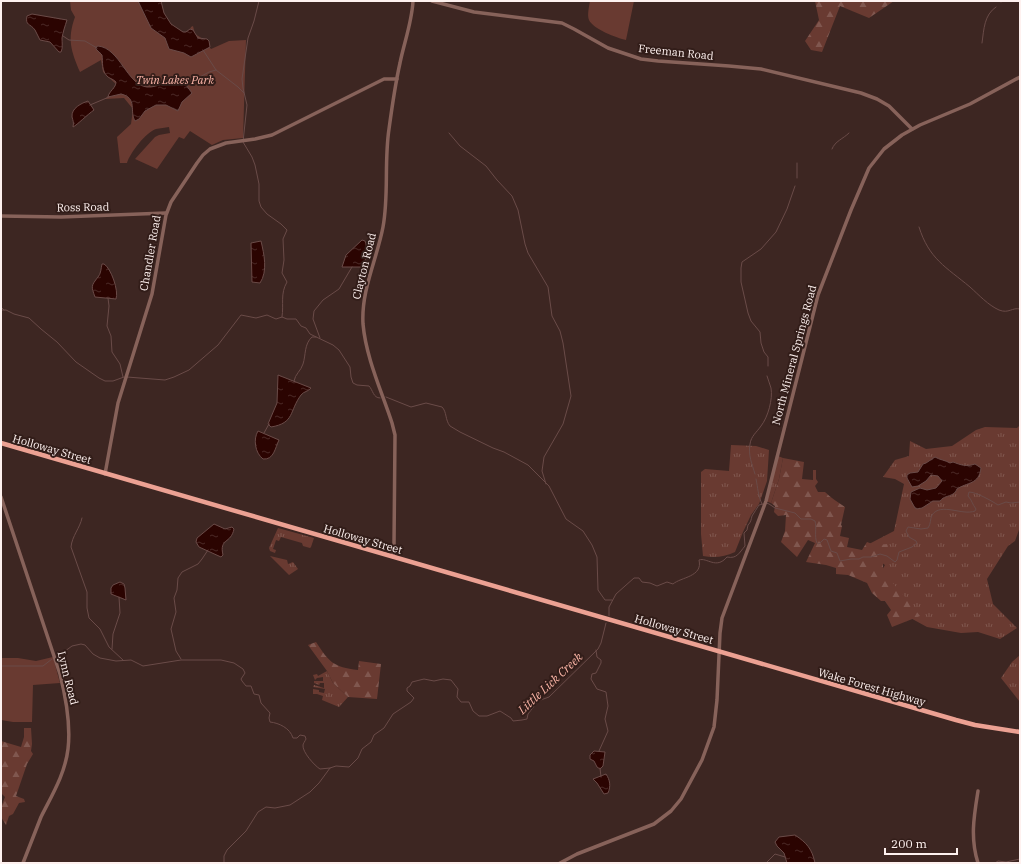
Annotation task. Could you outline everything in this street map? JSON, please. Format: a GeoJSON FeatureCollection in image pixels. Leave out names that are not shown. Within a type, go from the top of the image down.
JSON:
{"type":"FeatureCollection","features":[{"type":"Feature","properties":{"kind":"highway","name":"Holloway Street"},"geometry":{"type":"LineString","coordinates":[[1,443],[720,652]]}},
{"type":"Feature","properties":{"kind":"highway","name":"Wake Forest Highway"},"geometry":{"type":"LineString","coordinates":[[720,652],[961,722],[1020,732]]}},
{"type":"Feature","properties":{"kind":"street","name":"Clayton Road"},"geometry":{"type":"LineString","coordinates":[[393,557],[395,435],[367,349],[363,320],[366,292],[384,222],[386,148],[397,78],[413,1]]}},
{"type":"Feature","properties":{"kind":"street","name":"Freeman Road"},"geometry":{"type":"LineString","coordinates":[[432,1],[474,12],[551,21],[564,24],[608,48],[641,59],[658,62],[761,69],[851,90],[873,97],[886,104],[912,129]]}},
{"type":"Feature","properties":{"kind":"street","name":"North Mineral Springs Road"},"geometry":{"type":"LineString","coordinates":[[560,863],[577,854],[654,824],[676,805],[696,772],[712,735],[716,715],[722,618],[766,501],[818,295],[863,179],[875,159],[895,140],[912,129],[960,109],[1020,77]]}},
{"type":"Feature","properties":{"kind":"street","name":"Chandler Road"},"geometry":{"type":"LineString","coordinates":[[105,474],[118,403],[152,294],[166,213],[173,198],[197,163],[203,155],[213,148],[226,143],[251,140],[272,135],[384,80],[397,78]]}},
{"type":"Feature","properties":{"kind":"street","name":"Ross Road"},"geometry":{"type":"LineString","coordinates":[[1,216],[69,216],[166,213]]}},
{"type":"Feature","properties":{"kind":"street","name":"Lynn Road"},"geometry":{"type":"LineString","coordinates":[[1,497],[60,674],[65,694],[68,719],[68,749],[64,768],[23,863]]}},
{"type":"Feature","properties":{"kind":"street"},"geometry":{"type":"LineString","coordinates":[[978,791],[972,833],[978,863]]}},
{"type":"Feature","properties":{"kind":"green space","name":"Twin Lakes Park"},"geometry":{"type":"Polygon","coordinates":[[[70,1],[159,1],[165,15],[178,31],[182,34],[189,32],[193,26],[195,34],[203,39],[211,49],[229,41],[246,40],[243,138],[223,140],[212,145],[190,131],[184,139],[179,137],[157,169],[135,159],[155,137],[170,133],[169,127],[158,129],[152,131],[143,138],[127,163],[120,163],[117,137],[131,124],[133,109],[124,98],[105,99],[118,86],[103,72],[101,60],[80,72],[74,58],[71,45],[71,32],[75,17],[71,10],[70,1]]]}},
{"type":"Feature","properties":{"kind":"green space"},"geometry":{"type":"Polygon","coordinates":[[[590,1],[634,1],[626,40],[606,33],[591,23],[588,16],[590,1]]]}},
{"type":"Feature","properties":{"kind":"green space"},"geometry":{"type":"Polygon","coordinates":[[[815,1],[894,1],[869,18],[840,6],[822,52],[811,50],[805,41],[819,20],[815,1]]]}},
{"type":"Feature","properties":{"kind":"green space"},"geometry":{"type":"Polygon","coordinates":[[[1020,425],[1020,527],[1015,541],[1008,546],[987,579],[993,604],[1017,628],[1000,639],[978,632],[961,633],[927,627],[905,615],[871,589],[885,565],[864,550],[869,544],[894,531],[904,484],[895,479],[883,477],[895,460],[909,456],[910,441],[926,449],[952,446],[976,430],[985,427],[1017,428],[1020,425]]]}},
{"type":"Feature","properties":{"kind":"green space"},"geometry":{"type":"Polygon","coordinates":[[[731,445],[756,446],[769,450],[767,481],[759,504],[751,515],[735,552],[719,557],[703,556],[701,534],[701,472],[705,469],[729,471],[731,445]]]}},
{"type":"Feature","properties":{"kind":"green space"},"geometry":{"type":"Polygon","coordinates":[[[778,456],[783,458],[779,479],[771,503],[766,501],[778,456]]]}},
{"type":"Feature","properties":{"kind":"green space"},"geometry":{"type":"Polygon","coordinates":[[[783,458],[804,462],[802,479],[813,480],[813,470],[816,470],[816,479],[818,482],[815,486],[818,492],[825,492],[845,507],[840,536],[849,538],[847,547],[862,550],[867,542],[875,545],[888,544],[887,554],[883,563],[883,572],[920,616],[892,627],[887,615],[891,610],[885,601],[881,601],[872,593],[867,583],[848,575],[836,574],[836,568],[806,562],[815,543],[808,540],[797,557],[781,542],[785,531],[786,515],[778,516],[774,512],[775,506],[771,503],[779,479],[783,458]]]}},
{"type":"Feature","properties":{"kind":"green space"},"geometry":{"type":"Polygon","coordinates":[[[278,528],[314,538],[311,547],[303,546],[302,543],[281,537],[279,541],[276,540],[273,549],[276,550],[275,553],[270,551],[269,548],[278,528]]]}},
{"type":"Feature","properties":{"kind":"green space"},"geometry":{"type":"Polygon","coordinates":[[[270,556],[287,560],[288,564],[293,562],[298,569],[289,575],[270,556]]]}},
{"type":"Feature","properties":{"kind":"green space"},"geometry":{"type":"Polygon","coordinates":[[[316,642],[328,659],[337,665],[358,670],[359,661],[381,664],[377,699],[348,697],[333,683],[327,671],[308,645],[316,642]]]}},
{"type":"Feature","properties":{"kind":"green space"},"geometry":{"type":"Polygon","coordinates":[[[1020,655],[1020,702],[1001,678],[1012,662],[1020,655]]]}},
{"type":"Feature","properties":{"kind":"green space"},"geometry":{"type":"Polygon","coordinates":[[[53,657],[60,683],[33,685],[32,722],[13,722],[1,720],[1,658],[18,658],[36,661],[53,657]]]}},
{"type":"Feature","properties":{"kind":"green space"},"geometry":{"type":"Polygon","coordinates":[[[327,671],[333,683],[348,697],[339,707],[322,700],[323,696],[313,694],[313,689],[324,693],[325,689],[313,687],[314,685],[324,688],[324,683],[320,683],[319,685],[314,683],[314,681],[323,681],[323,677],[315,680],[313,675],[317,674],[318,676],[327,671]]]}},
{"type":"Feature","properties":{"kind":"green space"},"geometry":{"type":"Polygon","coordinates":[[[24,728],[31,728],[31,751],[33,754],[27,764],[16,796],[24,799],[25,802],[19,803],[13,814],[9,816],[6,825],[1,817],[1,807],[5,797],[1,793],[1,741],[21,747],[24,737],[24,728]]]}},
{"type":"Feature","properties":{"kind":"water"},"geometry":{"type":"Polygon","coordinates":[[[138,1],[161,1],[164,13],[171,24],[183,32],[190,29],[193,30],[198,38],[207,39],[209,41],[210,47],[191,57],[184,53],[169,49],[165,38],[151,28],[138,1]]]}},
{"type":"Feature","properties":{"kind":"water"},"geometry":{"type":"Polygon","coordinates":[[[32,14],[67,20],[62,36],[61,52],[59,52],[50,42],[40,40],[35,30],[28,24],[27,21],[27,16],[32,14]]]}},
{"type":"Feature","properties":{"kind":"water"},"geometry":{"type":"Polygon","coordinates":[[[98,46],[106,48],[112,53],[134,80],[140,85],[151,87],[180,77],[192,93],[182,102],[178,111],[166,105],[156,105],[145,111],[139,119],[135,121],[130,98],[121,94],[108,97],[116,82],[108,77],[104,72],[102,55],[96,49],[98,46]]]}},
{"type":"Feature","properties":{"kind":"water"},"geometry":{"type":"Polygon","coordinates":[[[88,101],[94,110],[73,127],[73,111],[88,101]]]}},
{"type":"Feature","properties":{"kind":"water"},"geometry":{"type":"Polygon","coordinates":[[[362,240],[365,241],[366,247],[366,258],[363,267],[342,267],[346,255],[362,240]]]}},
{"type":"Feature","properties":{"kind":"water"},"geometry":{"type":"Polygon","coordinates":[[[261,241],[265,268],[260,283],[252,282],[251,243],[261,241]]]}},
{"type":"Feature","properties":{"kind":"water"},"geometry":{"type":"Polygon","coordinates":[[[102,264],[107,266],[112,275],[117,295],[116,299],[95,297],[92,286],[100,274],[102,264]]]}},
{"type":"Feature","properties":{"kind":"water"},"geometry":{"type":"Polygon","coordinates":[[[278,375],[311,388],[301,395],[290,416],[284,423],[271,427],[268,424],[277,403],[278,375]]]}},
{"type":"Feature","properties":{"kind":"water"},"geometry":{"type":"Polygon","coordinates":[[[258,431],[279,440],[274,453],[270,458],[263,459],[258,453],[255,442],[258,431]]]}},
{"type":"Feature","properties":{"kind":"water"},"geometry":{"type":"Polygon","coordinates":[[[935,457],[950,463],[953,462],[961,465],[975,464],[981,468],[980,473],[975,480],[957,489],[955,493],[940,501],[933,501],[922,508],[917,509],[910,499],[911,492],[920,488],[927,490],[936,488],[942,481],[938,476],[931,475],[926,481],[918,486],[912,487],[907,475],[918,472],[923,464],[935,457]]]}},
{"type":"Feature","properties":{"kind":"water"},"geometry":{"type":"Polygon","coordinates":[[[214,524],[225,529],[232,527],[234,529],[233,534],[224,543],[222,550],[223,555],[221,557],[199,547],[196,542],[197,538],[214,524]]]}},
{"type":"Feature","properties":{"kind":"water"},"geometry":{"type":"Polygon","coordinates":[[[120,582],[124,584],[126,600],[111,594],[111,588],[113,585],[120,582]]]}},
{"type":"Feature","properties":{"kind":"water"},"geometry":{"type":"Polygon","coordinates":[[[594,751],[605,752],[603,766],[600,769],[594,761],[590,759],[590,755],[594,751]]]}},
{"type":"Feature","properties":{"kind":"water"},"geometry":{"type":"Polygon","coordinates":[[[606,774],[610,788],[608,793],[604,794],[593,779],[606,774]]]}},
{"type":"Feature","properties":{"kind":"water"},"geometry":{"type":"Polygon","coordinates":[[[795,835],[808,847],[815,863],[787,863],[784,853],[775,842],[779,837],[795,835]]]}},
{"type":"Feature","properties":{"kind":"waterway"},"geometry":{"type":"LineString","coordinates":[[259,1],[248,38],[242,79],[247,105],[243,142],[255,165],[259,184],[259,201],[261,207],[267,214],[287,230],[283,239],[284,260],[282,273],[287,282],[283,295],[282,317]]}},
{"type":"Feature","properties":{"kind":"waterway"},"geometry":{"type":"LineString","coordinates":[[982,43],[987,18],[996,7]]}},
{"type":"Feature","properties":{"kind":"waterway"},"geometry":{"type":"LineString","coordinates":[[63,36],[69,40],[85,41],[97,48]]}},
{"type":"Feature","properties":{"kind":"waterway"},"geometry":{"type":"LineString","coordinates":[[203,50],[216,70],[244,93]]}},
{"type":"Feature","properties":{"kind":"waterway"},"geometry":{"type":"LineString","coordinates":[[185,85],[209,72],[216,70]]}},
{"type":"Feature","properties":{"kind":"waterway"},"geometry":{"type":"LineString","coordinates":[[90,105],[109,97]]}},
{"type":"Feature","properties":{"kind":"waterway"},"geometry":{"type":"LineString","coordinates":[[449,133],[460,146],[486,166],[512,196],[518,210],[528,253],[548,287],[552,316],[560,331],[563,343],[571,396],[563,424],[544,457],[542,471],[546,484]]}},
{"type":"Feature","properties":{"kind":"waterway"},"geometry":{"type":"LineString","coordinates":[[832,149],[837,142],[849,133]]}},
{"type":"Feature","properties":{"kind":"waterway"},"geometry":{"type":"LineString","coordinates":[[797,163],[797,178]]}},
{"type":"Feature","properties":{"kind":"waterway"},"geometry":{"type":"LineString","coordinates":[[768,366],[768,357],[764,352],[761,343],[760,332],[751,321],[748,313],[741,282],[741,268],[742,262],[761,249],[776,232],[787,209],[795,186]]}},
{"type":"Feature","properties":{"kind":"waterway"},"geometry":{"type":"LineString","coordinates":[[919,227],[928,247],[939,262],[987,303],[1002,311],[1020,309]]}},
{"type":"Feature","properties":{"kind":"waterway"},"geometry":{"type":"LineString","coordinates":[[320,338],[313,319],[314,311],[323,300],[339,289],[352,267]]}},
{"type":"Feature","properties":{"kind":"waterway"},"geometry":{"type":"LineString","coordinates":[[108,298],[109,306],[107,326],[111,336],[112,352],[120,364],[123,377]]}},
{"type":"Feature","properties":{"kind":"waterway"},"geometry":{"type":"LineString","coordinates":[[1,307],[4,310]]}},
{"type":"Feature","properties":{"kind":"waterway"},"geometry":{"type":"LineString","coordinates":[[1,310],[6,310],[29,318],[57,342],[76,362],[99,378],[105,381],[113,381],[124,377]]}},
{"type":"Feature","properties":{"kind":"waterway"},"geometry":{"type":"LineString","coordinates":[[127,377],[165,380],[174,377],[189,370],[218,345],[241,315],[256,318],[267,315],[276,319],[282,317],[287,319],[296,319],[310,334],[333,345],[339,350],[350,367],[353,383],[357,385],[369,386],[374,395],[380,398]]}},
{"type":"Feature","properties":{"kind":"waterway"},"geometry":{"type":"LineString","coordinates":[[294,381],[303,364],[309,340],[312,337],[316,337]]}},
{"type":"Feature","properties":{"kind":"waterway"},"geometry":{"type":"LineString","coordinates":[[755,474],[750,456],[750,444],[753,436],[764,422],[769,408],[771,388],[767,376]]}},
{"type":"Feature","properties":{"kind":"waterway"},"geometry":{"type":"LineString","coordinates":[[386,397],[411,407],[426,403],[442,407],[445,411],[447,421],[450,426],[528,465],[549,486],[566,519],[583,531],[592,545],[597,557],[598,590],[605,600],[612,600]]}},
{"type":"Feature","properties":{"kind":"waterway"},"geometry":{"type":"LineString","coordinates":[[264,433],[269,424]]}},
{"type":"Feature","properties":{"kind":"waterway"},"geometry":{"type":"LineString","coordinates":[[756,479],[762,504]]}},
{"type":"Feature","properties":{"kind":"waterway","name":"Little Lick Creek"},"geometry":{"type":"LineString","coordinates":[[766,503],[775,508],[795,513],[801,519],[811,519],[815,521],[817,543],[819,544],[824,539],[827,540],[831,551],[837,553],[840,561],[871,557],[880,554],[887,556],[895,562],[899,552],[912,547],[917,543],[909,537],[906,531],[908,527],[921,529],[928,528],[932,515],[936,511],[946,509],[964,512],[975,511],[976,509],[968,496],[969,492],[980,495],[998,505],[1006,502],[1020,502]]}},
{"type":"Feature","properties":{"kind":"waterway","name":"Little Lick Creek"},"geometry":{"type":"LineString","coordinates":[[609,616],[609,607],[616,594],[634,578],[639,578],[642,582],[657,586],[667,582],[673,584],[695,573],[698,570],[699,560],[719,563],[727,557],[738,555],[745,546],[744,533],[747,530],[752,516],[759,505],[763,504]]}},
{"type":"Feature","properties":{"kind":"waterway"},"geometry":{"type":"LineString","coordinates":[[82,518],[71,547],[87,592],[87,608],[89,618],[100,629],[109,647],[123,660]]}},
{"type":"Feature","properties":{"kind":"waterway"},"geometry":{"type":"LineString","coordinates":[[181,659],[176,651],[171,629],[176,612],[174,598],[177,590],[178,578],[182,572],[198,564],[208,550]]}},
{"type":"Feature","properties":{"kind":"waterway"},"geometry":{"type":"LineString","coordinates":[[112,649],[113,634],[120,613],[119,597]]}},
{"type":"Feature","properties":{"kind":"waterway","name":"Little Lick Creek"},"geometry":{"type":"LineString","coordinates":[[224,863],[224,856],[227,850],[246,831],[258,812],[266,807],[275,808],[290,805],[310,792],[330,768],[336,766],[349,767],[358,758],[362,749],[371,742],[374,735],[384,728],[393,714],[411,702],[414,698],[407,691],[407,688],[412,682],[424,679],[434,681],[443,679],[451,680],[458,689],[457,697],[461,702],[469,702],[473,711],[479,716],[487,716],[500,711],[513,721],[527,719],[528,714],[538,701],[549,697],[598,649],[606,623]]}},
{"type":"Feature","properties":{"kind":"waterway"},"geometry":{"type":"LineString","coordinates":[[57,657],[72,646],[81,644],[85,645],[93,654],[100,658],[116,661],[131,660],[143,666],[181,660],[221,660],[234,663],[243,669],[245,673],[241,679],[242,681],[246,686],[251,686],[254,694],[259,695],[261,703],[270,713],[270,722],[284,727],[292,734],[293,738],[297,738],[300,735],[305,736],[306,739],[303,748],[309,758],[320,769],[330,768]]}},
{"type":"Feature","properties":{"kind":"waterway"},"geometry":{"type":"LineString","coordinates":[[596,650],[597,657],[601,660],[601,663],[596,673],[592,674],[591,679],[597,689],[606,692],[608,706],[605,719],[608,731],[599,751]]}},
{"type":"Feature","properties":{"kind":"waterway"},"geometry":{"type":"LineString","coordinates":[[1,666],[43,666],[52,659]]}},
{"type":"Feature","properties":{"kind":"waterway"},"geometry":{"type":"LineString","coordinates":[[600,768],[601,777]]}},
{"type":"Feature","properties":{"kind":"waterway"},"geometry":{"type":"LineString","coordinates":[[766,863],[775,854],[785,857]]}},
{"type":"Feature","properties":{"kind":"waterway"},"geometry":{"type":"LineString","coordinates":[[995,863],[998,861],[1006,862],[1020,859]]}}]}
